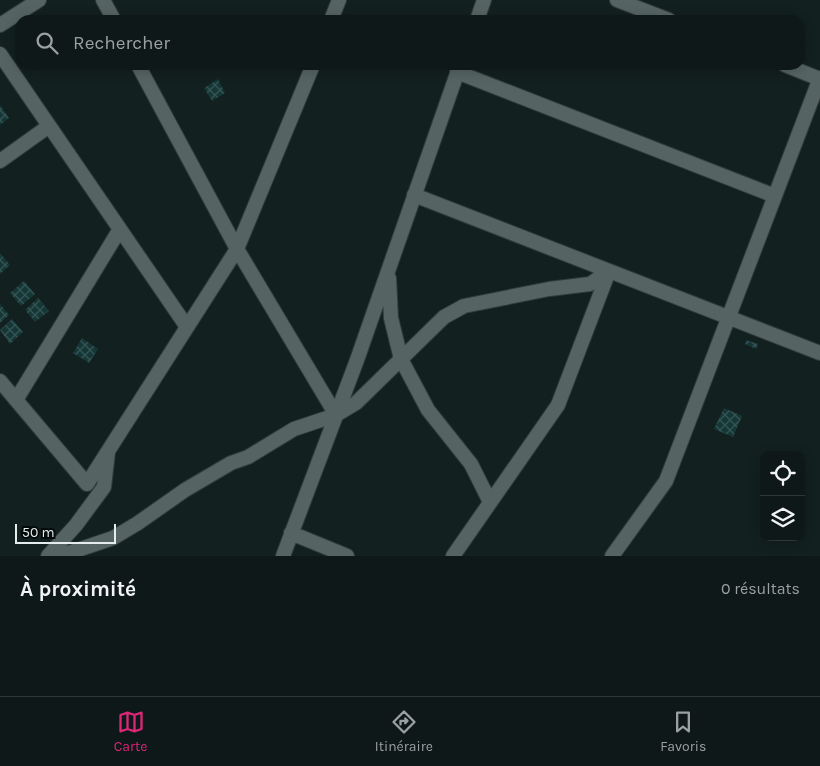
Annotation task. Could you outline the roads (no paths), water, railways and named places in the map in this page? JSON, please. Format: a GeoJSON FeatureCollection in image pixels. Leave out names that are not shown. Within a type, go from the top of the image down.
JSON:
{"type":"FeatureCollection","features":[{"type":"Feature","properties":{"kind":"street"},"geometry":{"type":"LineString","coordinates":[[16,15],[39,0]]}},
{"type":"Feature","properties":{"kind":"street"},"geometry":{"type":"LineString","coordinates":[[103,0],[111,15]]}},
{"type":"Feature","properties":{"kind":"street"},"geometry":{"type":"LineString","coordinates":[[333,15],[339,0]]}},
{"type":"Feature","properties":{"kind":"street"},"geometry":{"type":"LineString","coordinates":[[479,15],[484,0]]}},
{"type":"Feature","properties":{"kind":"street"},"geometry":{"type":"LineString","coordinates":[[617,0],[656,15]]}},
{"type":"Feature","properties":{"kind":"street"},"geometry":{"type":"LineString","coordinates":[[0,25],[15,15]]}},
{"type":"Feature","properties":{"kind":"street"},"geometry":{"type":"LineString","coordinates":[[0,54],[187,327]]}},
{"type":"Feature","properties":{"kind":"street"},"geometry":{"type":"LineString","coordinates":[[141,70],[237,249],[336,415]]}},
{"type":"Feature","properties":{"kind":"street"},"geometry":{"type":"LineString","coordinates":[[0,381],[87,484],[237,249],[311,70]]}},
{"type":"Feature","properties":{"kind":"street"},"geometry":{"type":"LineString","coordinates":[[283,556],[336,415],[459,70]]}},
{"type":"Feature","properties":{"kind":"street"},"geometry":{"type":"LineString","coordinates":[[461,70],[775,196]]}},
{"type":"Feature","properties":{"kind":"street"},"geometry":{"type":"LineString","coordinates":[[612,556],[666,480],[729,318],[820,78],[798,70]]}},
{"type":"Feature","properties":{"kind":"street"},"geometry":{"type":"LineString","coordinates":[[0,161],[49,126]]}},
{"type":"Feature","properties":{"kind":"street"},"geometry":{"type":"LineString","coordinates":[[414,195],[820,353]]}},
{"type":"Feature","properties":{"kind":"street"},"geometry":{"type":"LineString","coordinates":[[16,400],[120,229]]}},
{"type":"Feature","properties":{"kind":"street"},"geometry":{"type":"LineString","coordinates":[[388,270],[391,318],[401,359],[428,410],[471,464],[490,502]]}},
{"type":"Feature","properties":{"kind":"street"},"geometry":{"type":"LineString","coordinates":[[60,556],[113,538],[138,524],[185,490],[231,463],[248,458],[294,429],[336,415],[356,403],[444,317],[464,306],[549,289],[590,284],[609,271]]}},
{"type":"Feature","properties":{"kind":"street"},"geometry":{"type":"LineString","coordinates":[[453,556],[558,405],[609,271]]}},
{"type":"Feature","properties":{"kind":"street"},"geometry":{"type":"LineString","coordinates":[[48,556],[76,525],[104,487],[108,452]]}},
{"type":"Feature","properties":{"kind":"street"},"geometry":{"type":"LineString","coordinates":[[291,533],[348,556]]}}]}
